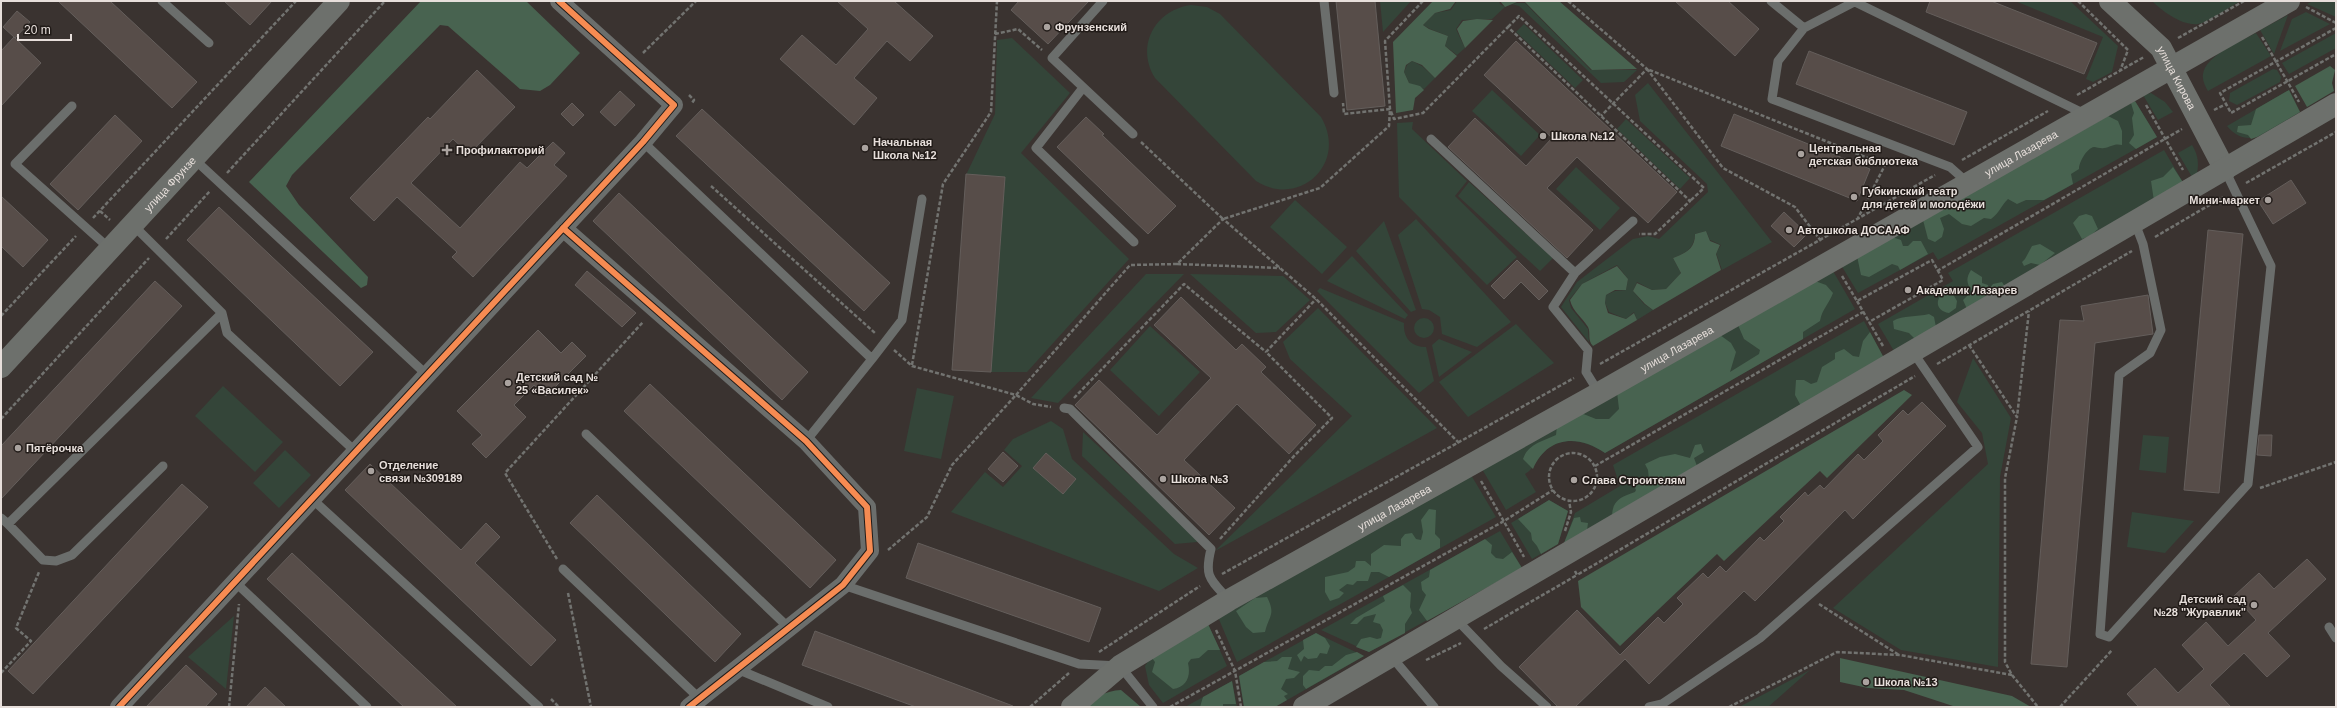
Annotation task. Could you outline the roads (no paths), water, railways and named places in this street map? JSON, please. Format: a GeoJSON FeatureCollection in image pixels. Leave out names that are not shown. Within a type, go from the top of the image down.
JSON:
{"type":"FeatureCollection","features":[{"type":"Feature","properties":{"kind":"main road","name":"улица Фрунзе"},"geometry":{"type":"LineString","coordinates":[[1,367],[339,1]]}},
{"type":"Feature","properties":{"kind":"main road","name":"улица Кирова"},"geometry":{"type":"LineString","coordinates":[[2110,1],[2161,48],[2173,67],[2225,170]]}},
{"type":"Feature","properties":{"kind":"main road","name":"улица Лазарева"},"geometry":{"type":"LineString","coordinates":[[1072,707],[1120,666],[1208,612],[1599,393],[2253,21],[2294,3]]}},
{"type":"Feature","properties":{"kind":"main road"},"geometry":{"type":"LineString","coordinates":[[1304,707],[2135,223],[2336,104]]}},
{"type":"Feature","properties":{"kind":"street"},"geometry":{"type":"LineString","coordinates":[[119,707],[311,498],[356,452],[643,142],[674,105],[559,1]]}},
{"type":"Feature","properties":{"kind":"street"},"geometry":{"type":"LineString","coordinates":[[563,228],[806,441],[867,507],[870,551],[843,585],[694,703]]}},
{"type":"Feature","properties":{"kind":"lane"},"geometry":{"type":"LineString","coordinates":[[162,1],[209,43]]}},
{"type":"Feature","properties":{"kind":"lane"},"geometry":{"type":"LineString","coordinates":[[1103,1],[1052,58],[1082,89],[1132,134]]}},
{"type":"Feature","properties":{"kind":"lane"},"geometry":{"type":"LineString","coordinates":[[1324,1],[1334,93]]}},
{"type":"Feature","properties":{"kind":"lane"},"geometry":{"type":"LineString","coordinates":[[1771,1],[1804,28]]}},
{"type":"Feature","properties":{"kind":"lane"},"geometry":{"type":"LineString","coordinates":[[1968,184],[1950,167],[1772,99],[1778,61],[1804,28],[1855,1],[2088,115]]}},
{"type":"Feature","properties":{"kind":"lane"},"geometry":{"type":"LineString","coordinates":[[1082,89],[1036,148],[1134,242]]}},
{"type":"Feature","properties":{"kind":"lane"},"geometry":{"type":"LineString","coordinates":[[72,106],[15,164],[110,249]]}},
{"type":"Feature","properties":{"kind":"lane"},"geometry":{"type":"LineString","coordinates":[[1431,139],[1575,273]]}},
{"type":"Feature","properties":{"kind":"lane"},"geometry":{"type":"LineString","coordinates":[[643,142],[872,359]]}},
{"type":"Feature","properties":{"kind":"lane"},"geometry":{"type":"LineString","coordinates":[[194,159],[427,375]]}},
{"type":"Feature","properties":{"kind":"lane"},"geometry":{"type":"LineString","coordinates":[[2135,223],[2143,244],[2161,330],[2150,353],[2119,375],[2100,634],[2109,638],[2248,484],[2271,266],[2225,170]]}},
{"type":"Feature","properties":{"kind":"lane"},"geometry":{"type":"LineString","coordinates":[[806,441],[902,320],[922,199]]}},
{"type":"Feature","properties":{"kind":"lane"},"geometry":{"type":"LineString","coordinates":[[1599,393],[1586,372],[1588,350],[1553,308],[1575,273],[1633,221]]}},
{"type":"Feature","properties":{"kind":"lane"},"geometry":{"type":"LineString","coordinates":[[129,229],[157,249],[222,313],[227,333],[356,452]]}},
{"type":"Feature","properties":{"kind":"lane"},"geometry":{"type":"LineString","coordinates":[[8,524],[222,313]]}},
{"type":"Feature","properties":{"kind":"lane"},"geometry":{"type":"LineString","coordinates":[[1649,707],[1662,704],[1760,638],[1978,447],[1913,352]]}},
{"type":"Feature","properties":{"kind":"lane"},"geometry":{"type":"LineString","coordinates":[[1064,408],[1070,409],[1211,549],[1207,567],[1211,580],[1229,600]]}},
{"type":"Feature","properties":{"kind":"lane"},"geometry":{"type":"LineString","coordinates":[[586,434],[789,628]]}},
{"type":"Feature","properties":{"kind":"lane"},"geometry":{"type":"LineString","coordinates":[[1,518],[43,560],[56,562],[72,555],[163,466]]}},
{"type":"Feature","properties":{"kind":"lane"},"geometry":{"type":"LineString","coordinates":[[311,498],[539,707]]}},
{"type":"Feature","properties":{"kind":"lane"},"geometry":{"type":"LineString","coordinates":[[563,570],[694,703]]}},
{"type":"Feature","properties":{"kind":"lane"},"geometry":{"type":"LineString","coordinates":[[234,582],[367,707]]}},
{"type":"Feature","properties":{"kind":"lane"},"geometry":{"type":"LineString","coordinates":[[843,585],[1079,664],[1120,666],[1153,707]]}},
{"type":"Feature","properties":{"kind":"lane"},"geometry":{"type":"LineString","coordinates":[[1456,618],[1501,666],[1547,707]]}},
{"type":"Feature","properties":{"kind":"lane"},"geometry":{"type":"LineString","coordinates":[[2329,627],[2336,638]]}},
{"type":"Feature","properties":{"kind":"lane"},"geometry":{"type":"LineString","coordinates":[[1391,656],[1434,707]]}},
{"type":"Feature","properties":{"kind":"lane"},"geometry":{"type":"LineString","coordinates":[[736,669],[828,707]]}},
{"type":"Feature","properties":{"kind":"place","name":"Фрунзенский"},"geometry":{"type":"Point","coordinates":[1047,27]}},
{"type":"Feature","properties":{"kind":"place","name":"Школа №12"},"geometry":{"type":"Point","coordinates":[1543,136]}},
{"type":"Feature","properties":{"kind":"place","name":"Начальная Школа №12"},"geometry":{"type":"Point","coordinates":[865,148]}},
{"type":"Feature","properties":{"kind":"place","name":"Профилакторий"},"geometry":{"type":"Point","coordinates":[447,150]}},
{"type":"Feature","properties":{"kind":"place","name":"Центральная детская библиотека"},"geometry":{"type":"Point","coordinates":[1801,154]}},
{"type":"Feature","properties":{"kind":"place","name":"Губкинский театр для детей и молодёжи"},"geometry":{"type":"Point","coordinates":[1854,197]}},
{"type":"Feature","properties":{"kind":"place","name":"Мини-маркет"},"geometry":{"type":"Point","coordinates":[2268,200]}},
{"type":"Feature","properties":{"kind":"place","name":"Автошкола ДОСААФ"},"geometry":{"type":"Point","coordinates":[1789,230]}},
{"type":"Feature","properties":{"kind":"place","name":"Академик Лазарев"},"geometry":{"type":"Point","coordinates":[1908,290]}},
{"type":"Feature","properties":{"kind":"place","name":"Детский сад № 25 «Василек»"},"geometry":{"type":"Point","coordinates":[508,383]}},
{"type":"Feature","properties":{"kind":"place","name":"Пятёрочка"},"geometry":{"type":"Point","coordinates":[18,448]}},
{"type":"Feature","properties":{"kind":"place","name":"Отделение связи №309189"},"geometry":{"type":"Point","coordinates":[371,471]}},
{"type":"Feature","properties":{"kind":"place","name":"Школа №3"},"geometry":{"type":"Point","coordinates":[1163,479]}},
{"type":"Feature","properties":{"kind":"place","name":"Слава Строителям"},"geometry":{"type":"Point","coordinates":[1574,480]}},
{"type":"Feature","properties":{"kind":"place","name":"Детский сад №28 \"Журавлик\""},"geometry":{"type":"Point","coordinates":[2254,605]}},
{"type":"Feature","properties":{"kind":"place","name":"Школа №13"},"geometry":{"type":"Point","coordinates":[1866,682]}}]}
